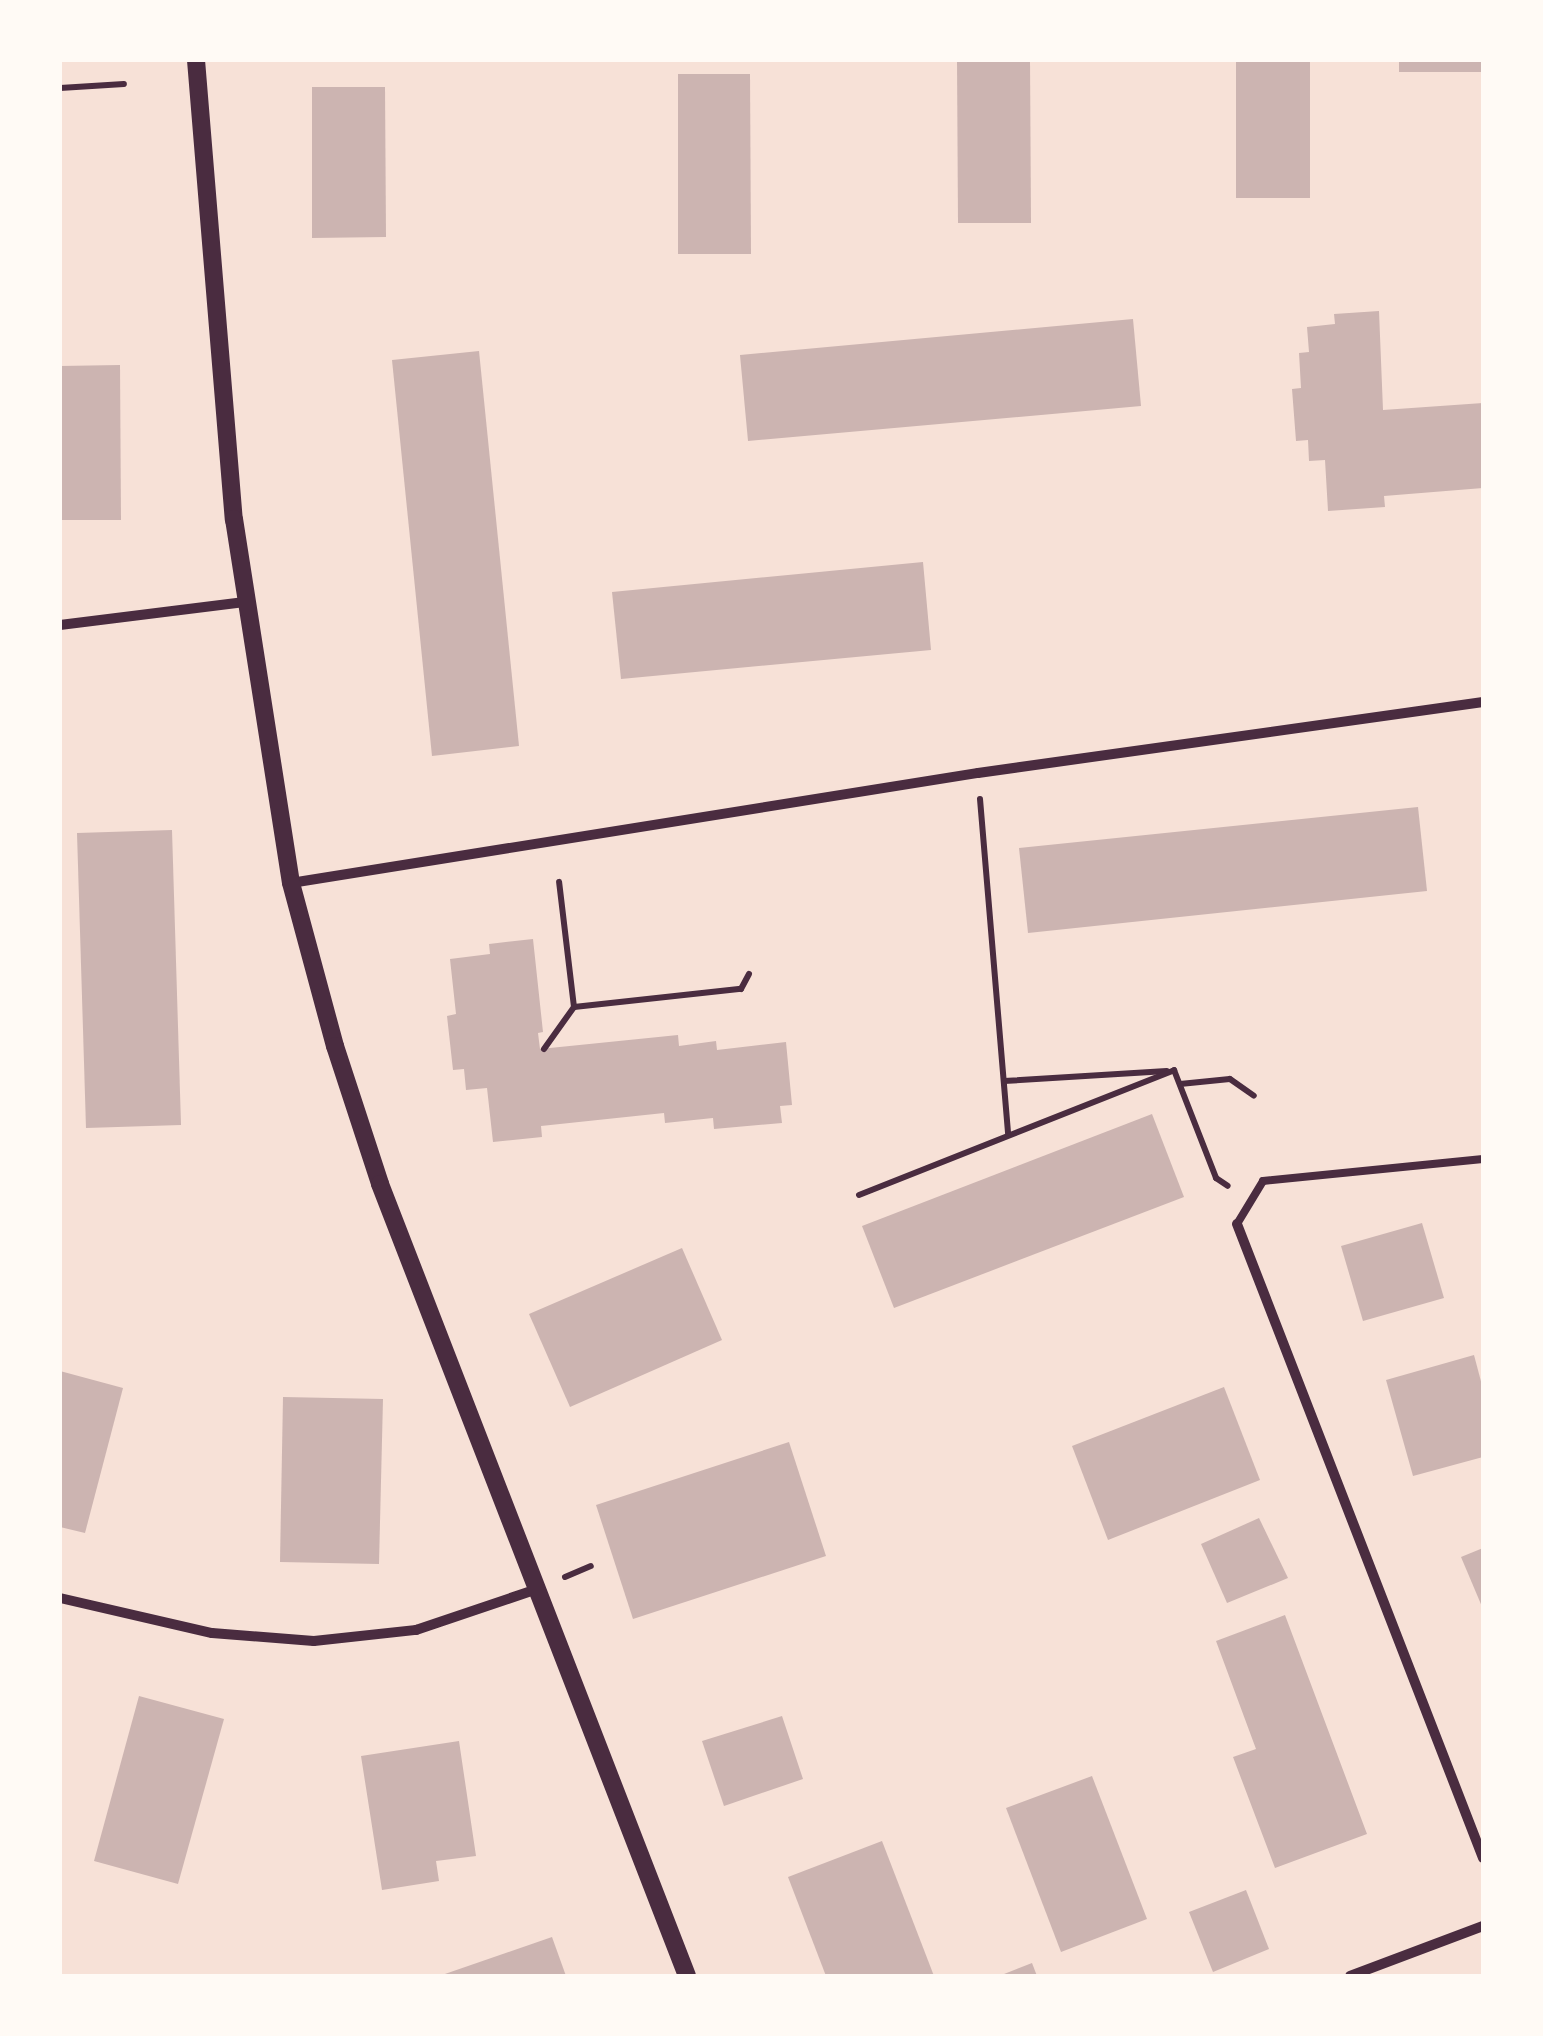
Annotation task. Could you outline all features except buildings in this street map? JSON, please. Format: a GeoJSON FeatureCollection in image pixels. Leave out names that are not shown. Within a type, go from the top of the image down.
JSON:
{"type":"FeatureCollection","features":[{"type":"Feature","properties":{"kind":"street"},"geometry":{"type":"LineString","coordinates":[[196,60],[245,602],[291,883],[334,1046],[380,1184],[687,1976]]}},
{"type":"Feature","properties":{"kind":"street"},"geometry":{"type":"LineString","coordinates":[[60,624],[245,602]]}},
{"type":"Feature","properties":{"kind":"street"},"geometry":{"type":"LineString","coordinates":[[291,883],[978,773],[1483,702]]}},
{"type":"Feature","properties":{"kind":"street"},"geometry":{"type":"LineString","coordinates":[[1236,1224],[1483,1858]]}},
{"type":"Feature","properties":{"kind":"street"},"geometry":{"type":"LineString","coordinates":[[60,1598],[212,1633],[314,1641],[416,1630],[537,1589]]}},
{"type":"Feature","properties":{"kind":"street"},"geometry":{"type":"LineString","coordinates":[[1350,1976],[1483,1926]]}},
{"type":"Feature","properties":{"kind":"lane"},"geometry":{"type":"LineString","coordinates":[[1236,1224],[1263,1181],[1483,1160]]}},
{"type":"Feature","properties":{"kind":"path"},"geometry":{"type":"LineString","coordinates":[[60,88],[124,84]]}},
{"type":"Feature","properties":{"kind":"path"},"geometry":{"type":"LineString","coordinates":[[978,773],[1008,1136]]}},
{"type":"Feature","properties":{"kind":"path"},"geometry":{"type":"LineString","coordinates":[[544,1049],[574,1006],[559,882]]}},
{"type":"Feature","properties":{"kind":"path"},"geometry":{"type":"LineString","coordinates":[[574,1006],[741,989],[749,974]]}},
{"type":"Feature","properties":{"kind":"path"},"geometry":{"type":"LineString","coordinates":[[1004,1081],[1174,1070]]}},
{"type":"Feature","properties":{"kind":"path"},"geometry":{"type":"LineString","coordinates":[[1174,1070],[1216,1178],[1250,1201]]}},
{"type":"Feature","properties":{"kind":"path"},"geometry":{"type":"LineString","coordinates":[[859,1194],[1174,1070]]}},
{"type":"Feature","properties":{"kind":"path"},"geometry":{"type":"LineString","coordinates":[[1180,1084],[1230,1080],[1254,1096]]}}]}
